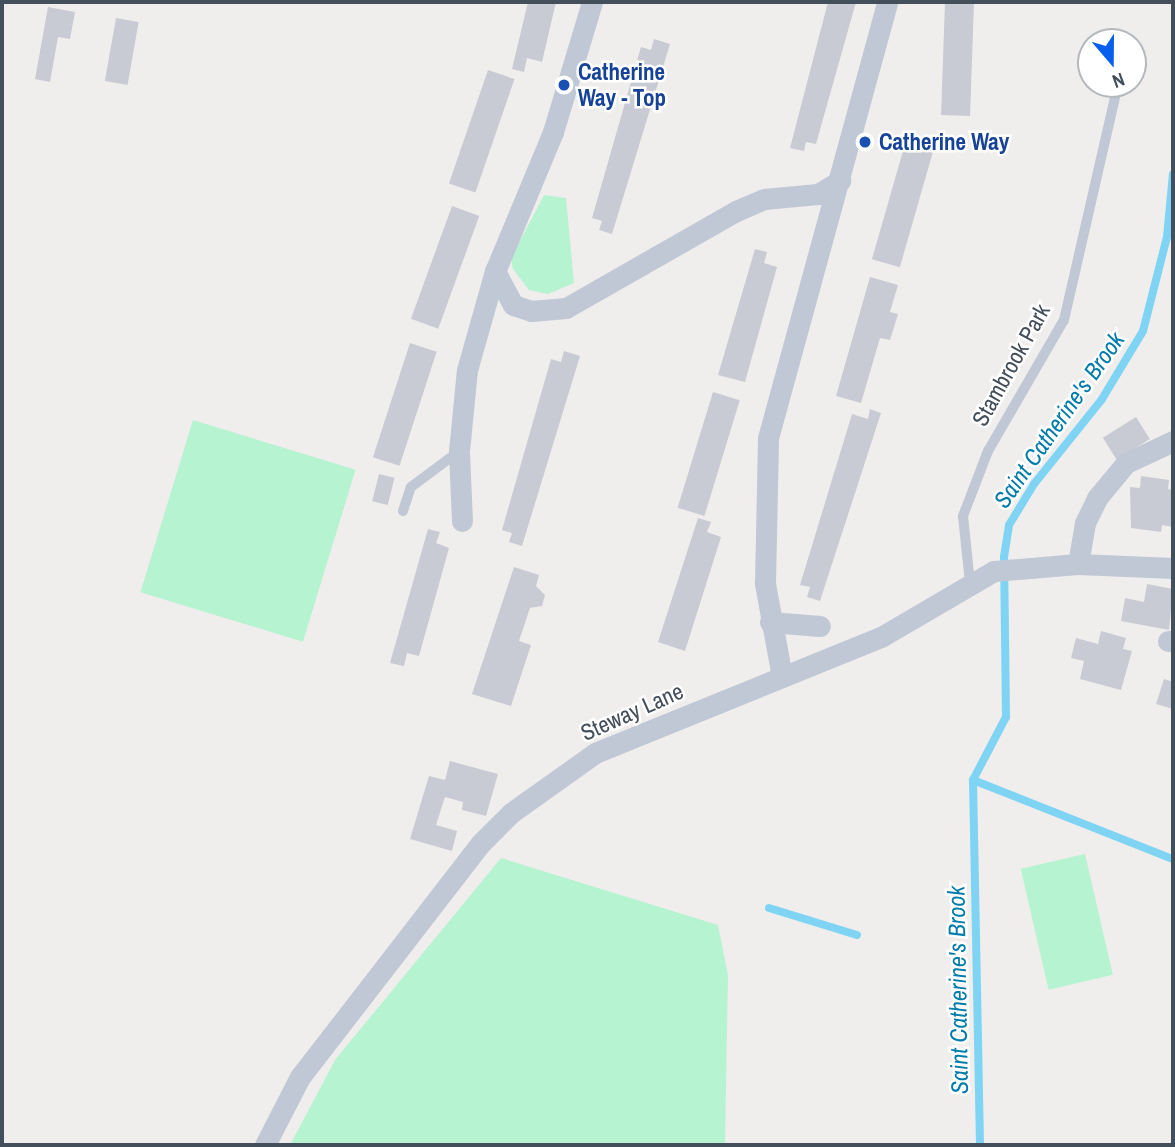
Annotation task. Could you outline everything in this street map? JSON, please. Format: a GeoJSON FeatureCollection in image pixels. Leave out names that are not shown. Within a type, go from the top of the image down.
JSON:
{"type":"FeatureCollection","features":[{"type":"Feature","properties":{"kind":"street"},"geometry":{"type":"LineString","coordinates":[[462,521],[459,451],[467,370],[495,271],[553,132],[592,2]]}},
{"type":"Feature","properties":{"kind":"street"},"geometry":{"type":"LineString","coordinates":[[782,677],[770,622],[762,533],[768,438],[887,2]]}},
{"type":"Feature","properties":{"kind":"street"},"geometry":{"type":"LineString","coordinates":[[495,271],[513,305],[531,311],[566,308],[736,211],[764,199],[818,194],[840,181]]}},
{"type":"Feature","properties":{"kind":"street"},"geometry":{"type":"LineString","coordinates":[[1078,564],[1085,523],[1097,498],[1126,463],[1173,441]]}},
{"type":"Feature","properties":{"kind":"street","name":"Steway Lane"},"geometry":{"type":"LineString","coordinates":[[265,1145],[300,1077],[492,830],[595,753],[890,632],[994,571],[1078,564],[1173,568]]}},
{"type":"Feature","properties":{"kind":"street"},"geometry":{"type":"LineString","coordinates":[[770,622],[820,626]]}},
{"type":"Feature","properties":{"kind":"lane","name":"Stambrook Park"},"geometry":{"type":"LineString","coordinates":[[970,583],[963,516],[988,451],[1064,320],[1115,98]]}},
{"type":"Feature","properties":{"kind":"lane"},"geometry":{"type":"LineString","coordinates":[[402,511],[411,487],[459,451]]}},
{"type":"Feature","properties":{"kind":"green space"},"geometry":{"type":"Polygon","coordinates":[[[544,195],[566,198],[574,283],[548,294],[529,290],[513,269],[511,258],[544,195]]]}},
{"type":"Feature","properties":{"kind":"green space"},"geometry":{"type":"Polygon","coordinates":[[[193,420],[356,470],[303,642],[140,592],[193,420]]]}},
{"type":"Feature","properties":{"kind":"green space"},"geometry":{"type":"Polygon","coordinates":[[[1085,854],[1113,975],[1049,990],[1021,869],[1085,854]]]}},
{"type":"Feature","properties":{"kind":"green space"},"geometry":{"type":"Polygon","coordinates":[[[501,858],[718,925],[728,975],[725,1145],[290,1145],[335,1060],[501,858]]]}},
{"type":"Feature","properties":{"kind":"building"},"geometry":{"type":"Polygon","coordinates":[[[528,2],[556,2],[542,62],[527,58],[524,72],[512,69],[528,2]]]}},
{"type":"Feature","properties":{"kind":"building"},"geometry":{"type":"Polygon","coordinates":[[[828,2],[856,2],[816,144],[806,142],[804,151],[790,148],[828,2]]]}},
{"type":"Feature","properties":{"kind":"building"},"geometry":{"type":"Polygon","coordinates":[[[945,2],[974,3],[970,116],[941,115],[945,2]]]}},
{"type":"Feature","properties":{"kind":"building"},"geometry":{"type":"Polygon","coordinates":[[[48,7],[75,12],[70,39],[58,37],[50,82],[35,79],[48,7]]]}},
{"type":"Feature","properties":{"kind":"building"},"geometry":{"type":"Polygon","coordinates":[[[116,18],[139,22],[128,85],[105,81],[116,18]]]}},
{"type":"Feature","properties":{"kind":"building"},"geometry":{"type":"Polygon","coordinates":[[[654,39],[670,44],[612,234],[599,230],[602,221],[592,218],[641,47],[651,50],[654,39]]]}},
{"type":"Feature","properties":{"kind":"building"},"geometry":{"type":"Polygon","coordinates":[[[488,70],[514,79],[475,193],[449,183],[488,70]]]}},
{"type":"Feature","properties":{"kind":"building"},"geometry":{"type":"Polygon","coordinates":[[[905,144],[933,152],[900,267],[872,259],[905,144]]]}},
{"type":"Feature","properties":{"kind":"building"},"geometry":{"type":"Polygon","coordinates":[[[452,206],[479,216],[438,329],[411,319],[452,206]]]}},
{"type":"Feature","properties":{"kind":"building"},"geometry":{"type":"Polygon","coordinates":[[[755,249],[767,252],[764,263],[777,267],[745,382],[718,375],[755,249]]]}},
{"type":"Feature","properties":{"kind":"building"},"geometry":{"type":"Polygon","coordinates":[[[870,277],[898,285],[890,312],[898,314],[890,340],[880,338],[861,403],[836,396],[870,277]]]}},
{"type":"Feature","properties":{"kind":"building"},"geometry":{"type":"Polygon","coordinates":[[[410,343],[437,352],[400,466],[373,457],[410,343]]]}},
{"type":"Feature","properties":{"kind":"building"},"geometry":{"type":"Polygon","coordinates":[[[564,351],[580,356],[522,546],[509,542],[512,533],[502,530],[551,359],[561,362],[564,351]]]}},
{"type":"Feature","properties":{"kind":"building"},"geometry":{"type":"Polygon","coordinates":[[[713,392],[740,400],[704,516],[678,508],[713,392]]]}},
{"type":"Feature","properties":{"kind":"building"},"geometry":{"type":"Polygon","coordinates":[[[870,409],[881,413],[820,601],[807,597],[810,587],[800,585],[852,414],[868,419],[870,409]]]}},
{"type":"Feature","properties":{"kind":"building"},"geometry":{"type":"Polygon","coordinates":[[[1136,417],[1150,439],[1117,460],[1103,438],[1136,417]]]}},
{"type":"Feature","properties":{"kind":"building"},"geometry":{"type":"Polygon","coordinates":[[[379,474],[395,478],[388,505],[372,501],[379,474]]]}},
{"type":"Feature","properties":{"kind":"building"},"geometry":{"type":"Polygon","coordinates":[[[1141,476],[1169,480],[1168,489],[1173,490],[1173,527],[1162,525],[1161,532],[1131,528],[1130,487],[1140,488],[1141,476]]]}},
{"type":"Feature","properties":{"kind":"building"},"geometry":{"type":"Polygon","coordinates":[[[698,518],[711,522],[707,532],[721,537],[685,651],[658,642],[698,518]]]}},
{"type":"Feature","properties":{"kind":"building"},"geometry":{"type":"Polygon","coordinates":[[[428,529],[440,532],[436,543],[449,548],[419,656],[407,653],[404,666],[390,663],[428,529]]]}},
{"type":"Feature","properties":{"kind":"building"},"geometry":{"type":"Polygon","coordinates":[[[514,567],[539,575],[536,586],[545,595],[542,606],[530,608],[519,641],[531,645],[511,706],[472,694],[514,567]]]}},
{"type":"Feature","properties":{"kind":"building"},"geometry":{"type":"Polygon","coordinates":[[[1147,584],[1173,589],[1169,630],[1121,621],[1125,598],[1144,602],[1147,584]]]}},
{"type":"Feature","properties":{"kind":"building"},"geometry":{"type":"Polygon","coordinates":[[[1101,631],[1126,638],[1123,649],[1132,651],[1121,690],[1080,679],[1084,661],[1071,658],[1076,638],[1098,644],[1101,631]]]}},
{"type":"Feature","properties":{"kind":"building"},"geometry":{"type":"Polygon","coordinates":[[[1164,679],[1173,682],[1173,709],[1156,704],[1164,679]]]}},
{"type":"Feature","properties":{"kind":"building"},"geometry":{"type":"Polygon","coordinates":[[[450,761],[498,774],[486,816],[462,810],[463,802],[445,797],[436,825],[457,831],[452,851],[410,839],[429,776],[445,780],[450,761]]]}},
{"type":"Feature","properties":{"kind":"waterway","name":"Saint Catherine's Brook"},"geometry":{"type":"LineString","coordinates":[[980,1145],[973,780],[1006,717],[1004,557],[1009,525],[1034,484],[1102,399],[1143,331],[1167,237],[1173,174]]}},
{"type":"Feature","properties":{"kind":"waterway"},"geometry":{"type":"LineString","coordinates":[[973,780],[1173,859]]}},
{"type":"Feature","properties":{"kind":"waterway"},"geometry":{"type":"LineString","coordinates":[[769,908],[857,935]]}},
{"type":"Feature","properties":{"kind":"place","name":"Catherine Way - Top"},"geometry":{"type":"Point","coordinates":[564,85]}},
{"type":"Feature","properties":{"kind":"place","name":"Catherine Way"},"geometry":{"type":"Point","coordinates":[865,142]}}]}
